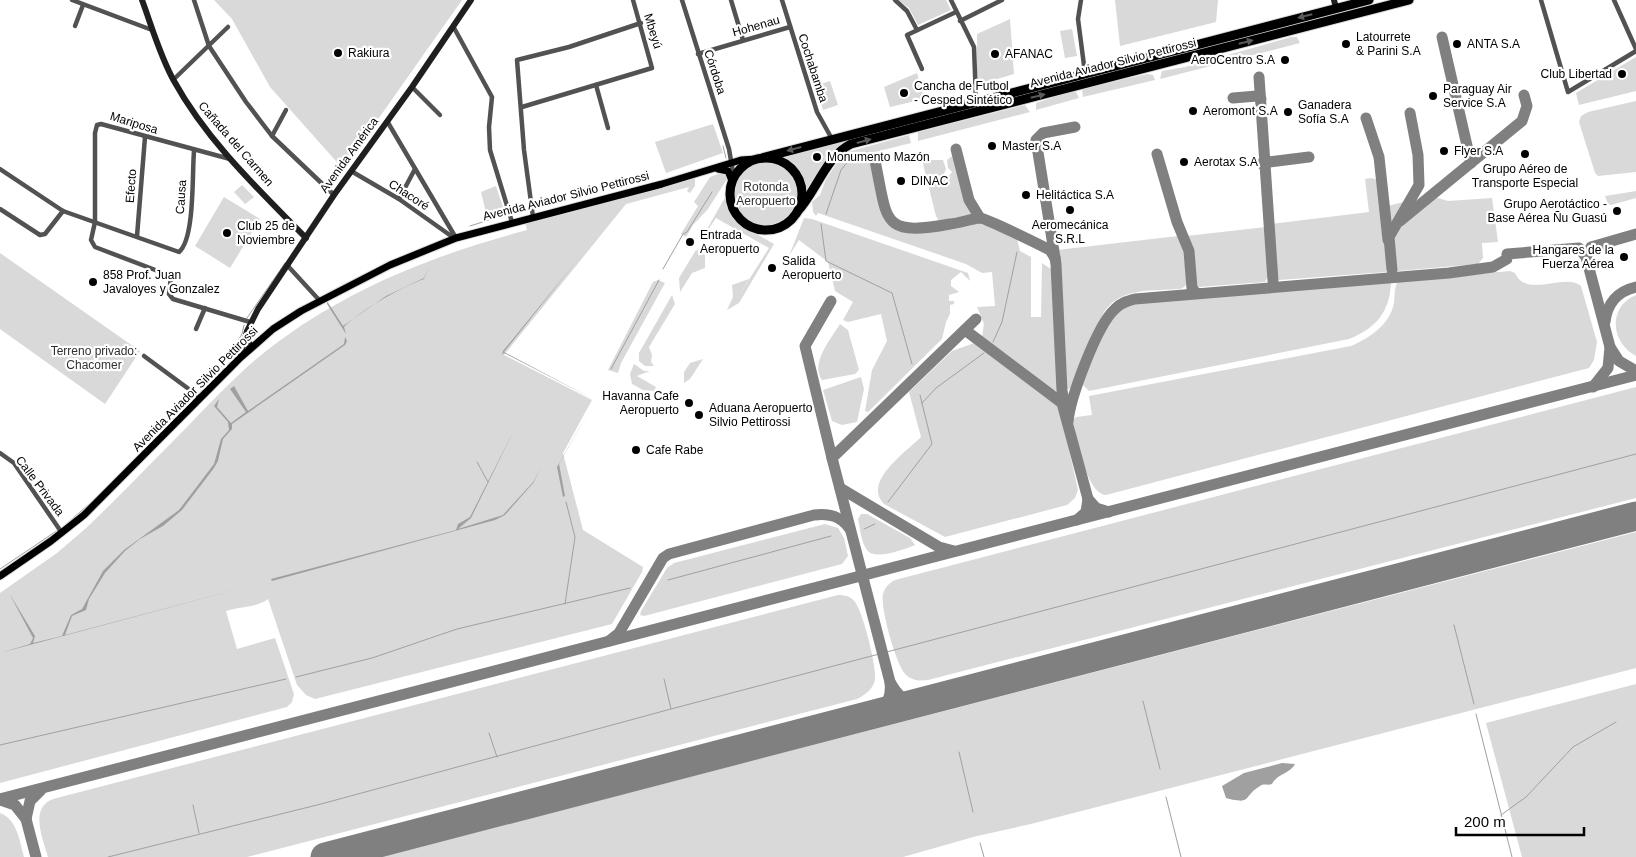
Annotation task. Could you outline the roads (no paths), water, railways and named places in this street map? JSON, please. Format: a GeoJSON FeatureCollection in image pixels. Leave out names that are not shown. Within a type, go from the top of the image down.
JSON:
{"type":"FeatureCollection","features":[{"type":"Feature","properties":{"kind":"highway","name":"Avenida Aviador Silvio Pettirossi"},"geometry":{"type":"LineString","coordinates":[[759,158],[1286,21],[1335,4],[1369,0]]}},
{"type":"Feature","properties":{"kind":"highway","name":"Avenida Aviador Silvio Pettirossi"},"geometry":{"type":"LineString","coordinates":[[798,212],[808,200],[835,157],[851,144],[1409,0]]}},
{"type":"Feature","properties":{"kind":"highway"},"geometry":{"type":"LineString","coordinates":[[1286,21],[1289,31]]}},
{"type":"Feature","properties":{"kind":"highway"},"geometry":{"type":"LineString","coordinates":[[759,158],[784,162],[798,176],[802,194],[798,212],[789,222],[775,229],[766,230],[751,226],[744,222],[733,208],[730,191],[733,180],[742,167],[759,158]]}},
{"type":"Feature","properties":{"kind":"main road","name":"Cañada del Carmen"},"geometry":{"type":"LineString","coordinates":[[142,0],[173,80],[189,106],[231,159],[306,238]]}},
{"type":"Feature","properties":{"kind":"main road","name":"Avenida América"},"geometry":{"type":"LineString","coordinates":[[239,359],[250,323],[287,265],[471,0]]}},
{"type":"Feature","properties":{"kind":"main road","name":"Avenida Aviador Silvio Pettirossi"},"geometry":{"type":"LineString","coordinates":[[0,576],[62,533],[107,494],[249,349],[286,320],[320,301],[390,265],[456,238],[716,169],[732,162],[759,158]]}},
{"type":"Feature","properties":{"kind":"main road"},"geometry":{"type":"LineString","coordinates":[[716,169],[728,171],[733,180]]}},
{"type":"Feature","properties":{"kind":"main road"},"geometry":{"type":"LineString","coordinates":[[249,349],[250,323]]}},
{"type":"Feature","properties":{"kind":"street"},"geometry":{"type":"LineString","coordinates":[[72,0],[153,30]]}},
{"type":"Feature","properties":{"kind":"street"},"geometry":{"type":"LineString","coordinates":[[194,0],[209,46],[246,102],[272,136],[334,195]]}},
{"type":"Feature","properties":{"kind":"street","name":"Mbeyú"},"geometry":{"type":"LineString","coordinates":[[596,85],[652,68],[641,23],[633,0]]}},
{"type":"Feature","properties":{"kind":"street","name":"Córdoba"},"geometry":{"type":"LineString","coordinates":[[682,0],[730,149],[733,180]]}},
{"type":"Feature","properties":{"kind":"street"},"geometry":{"type":"LineString","coordinates":[[731,0],[743,40]]}},
{"type":"Feature","properties":{"kind":"street","name":"Cochabamba"},"geometry":{"type":"LineString","coordinates":[[782,0],[817,112],[832,138]]}},
{"type":"Feature","properties":{"kind":"street"},"geometry":{"type":"LineString","coordinates":[[894,0],[907,11],[917,30]]}},
{"type":"Feature","properties":{"kind":"street"},"geometry":{"type":"LineString","coordinates":[[951,0],[974,47],[976,101]]}},
{"type":"Feature","properties":{"kind":"street"},"geometry":{"type":"LineString","coordinates":[[960,21],[1002,0]]}},
{"type":"Feature","properties":{"kind":"street"},"geometry":{"type":"LineString","coordinates":[[1081,0],[1078,19],[1085,73]]}},
{"type":"Feature","properties":{"kind":"street"},"geometry":{"type":"LineString","coordinates":[[1541,0],[1568,92],[1636,50],[1614,0]]}},
{"type":"Feature","properties":{"kind":"street"},"geometry":{"type":"LineString","coordinates":[[75,26],[83,5]]}},
{"type":"Feature","properties":{"kind":"street"},"geometry":{"type":"LineString","coordinates":[[922,69],[907,35],[956,12]]}},
{"type":"Feature","properties":{"kind":"street"},"geometry":{"type":"LineString","coordinates":[[533,217],[524,150],[518,60],[569,47],[641,23]]}},
{"type":"Feature","properties":{"kind":"street"},"geometry":{"type":"LineString","coordinates":[[453,26],[492,97],[489,127],[490,150],[512,222]]}},
{"type":"Feature","properties":{"kind":"street"},"geometry":{"type":"LineString","coordinates":[[173,80],[228,27]]}},
{"type":"Feature","properties":{"kind":"street","name":"Hohenau"},"geometry":{"type":"LineString","coordinates":[[698,54],[790,27]]}},
{"type":"Feature","properties":{"kind":"street"},"geometry":{"type":"LineString","coordinates":[[522,107],[596,85],[608,128]]}},
{"type":"Feature","properties":{"kind":"street"},"geometry":{"type":"LineString","coordinates":[[412,87],[440,115]]}},
{"type":"Feature","properties":{"kind":"street"},"geometry":{"type":"LineString","coordinates":[[272,136],[286,110]]}},
{"type":"Feature","properties":{"kind":"street"},"geometry":{"type":"LineString","coordinates":[[387,121],[456,238]]}},
{"type":"Feature","properties":{"kind":"street","name":"Mariposa"},"geometry":{"type":"LineString","coordinates":[[95,222],[96,127],[101,124],[194,151],[231,159]]}},
{"type":"Feature","properties":{"kind":"street","name":"Efecto"},"geometry":{"type":"LineString","coordinates":[[138,236],[145,137]]}},
{"type":"Feature","properties":{"kind":"street"},"geometry":{"type":"LineString","coordinates":[[730,149],[737,157],[745,159]]}},
{"type":"Feature","properties":{"kind":"street","name":"Causa"},"geometry":{"type":"LineString","coordinates":[[138,236],[178,252],[186,244],[190,216],[194,151]]}},
{"type":"Feature","properties":{"kind":"street"},"geometry":{"type":"LineString","coordinates":[[0,169],[63,211],[138,236]]}},
{"type":"Feature","properties":{"kind":"street"},"geometry":{"type":"LineString","coordinates":[[399,200],[415,169]]}},
{"type":"Feature","properties":{"kind":"street","name":"Chacoré"},"geometry":{"type":"LineString","coordinates":[[351,171],[456,238]]}},
{"type":"Feature","properties":{"kind":"street"},"geometry":{"type":"LineString","coordinates":[[0,209],[40,235],[45,234],[63,211]]}},
{"type":"Feature","properties":{"kind":"street"},"geometry":{"type":"LineString","coordinates":[[95,222],[91,240],[95,247],[171,276],[171,297],[250,323]]}},
{"type":"Feature","properties":{"kind":"street"},"geometry":{"type":"LineString","coordinates":[[287,265],[320,301]]}},
{"type":"Feature","properties":{"kind":"street"},"geometry":{"type":"LineString","coordinates":[[196,328],[205,308]]}},
{"type":"Feature","properties":{"kind":"street"},"geometry":{"type":"LineString","coordinates":[[144,356],[201,398]]}},
{"type":"Feature","properties":{"kind":"street","name":"Calle Privada"},"geometry":{"type":"LineString","coordinates":[[0,453],[14,463],[62,533]]}},
{"type":"Feature","properties":{"kind":"waterway"},"geometry":{"type":"LineString","coordinates":[[723,146],[726,158]]}},
{"type":"Feature","properties":{"kind":"waterway"},"geometry":{"type":"LineString","coordinates":[[826,214],[841,170],[849,160],[867,152]]}},
{"type":"Feature","properties":{"kind":"waterway"},"geometry":{"type":"LineString","coordinates":[[663,269],[683,234],[687,232],[712,192]]}},
{"type":"Feature","properties":{"kind":"waterway"},"geometry":{"type":"LineString","coordinates":[[470,226],[505,215]]}},
{"type":"Feature","properties":{"kind":"waterway"},"geometry":{"type":"LineString","coordinates":[[821,224],[826,261],[892,293],[912,364]]}},
{"type":"Feature","properties":{"kind":"waterway"},"geometry":{"type":"LineString","coordinates":[[993,342],[1002,322],[1017,252]]}},
{"type":"Feature","properties":{"kind":"waterway"},"geometry":{"type":"LineString","coordinates":[[247,318],[285,263]]}},
{"type":"Feature","properties":{"kind":"waterway"},"geometry":{"type":"LineString","coordinates":[[611,369],[659,280]]}},
{"type":"Feature","properties":{"kind":"waterway"},"geometry":{"type":"LineString","coordinates":[[218,372],[242,334],[244,325]]}},
{"type":"Feature","properties":{"kind":"waterway"},"geometry":{"type":"LineString","coordinates":[[922,403],[936,388],[984,353]]}},
{"type":"Feature","properties":{"kind":"waterway"},"geometry":{"type":"LineString","coordinates":[[204,390],[210,380]]}},
{"type":"Feature","properties":{"kind":"waterway"},"geometry":{"type":"LineString","coordinates":[[888,502],[932,444],[920,395]]}},
{"type":"Feature","properties":{"kind":"waterway"},"geometry":{"type":"LineString","coordinates":[[671,709],[1636,454]]}},
{"type":"Feature","properties":{"kind":"waterway"},"geometry":{"type":"LineString","coordinates":[[477,462],[488,482]]}},
{"type":"Feature","properties":{"kind":"waterway"},"geometry":{"type":"LineString","coordinates":[[64,526],[96,498]]}},
{"type":"Feature","properties":{"kind":"waterway"},"geometry":{"type":"LineString","coordinates":[[565,604],[575,537],[566,502]]}},
{"type":"Feature","properties":{"kind":"waterway"},"geometry":{"type":"LineString","coordinates":[[864,529],[875,524]]}},
{"type":"Feature","properties":{"kind":"waterway"},"geometry":{"type":"LineString","coordinates":[[0,569],[58,530]]}},
{"type":"Feature","properties":{"kind":"waterway"},"geometry":{"type":"LineString","coordinates":[[668,580],[831,536]]}},
{"type":"Feature","properties":{"kind":"waterway"},"geometry":{"type":"LineString","coordinates":[[296,677],[372,658],[457,629],[630,588]]}},
{"type":"Feature","properties":{"kind":"waterway"},"geometry":{"type":"LineString","coordinates":[[1454,625],[1474,704]]}},
{"type":"Feature","properties":{"kind":"waterway"},"geometry":{"type":"LineString","coordinates":[[0,745],[286,679]]}},
{"type":"Feature","properties":{"kind":"waterway"},"geometry":{"type":"LineString","coordinates":[[108,857],[321,804],[671,709],[664,679]]}},
{"type":"Feature","properties":{"kind":"waterway"},"geometry":{"type":"LineString","coordinates":[[1143,701],[1160,769]]}},
{"type":"Feature","properties":{"kind":"waterway"},"geometry":{"type":"LineString","coordinates":[[1476,714],[1512,857]]}},
{"type":"Feature","properties":{"kind":"waterway"},"geometry":{"type":"LineString","coordinates":[[1501,815],[1526,797],[1573,747],[1616,722]]}},
{"type":"Feature","properties":{"kind":"waterway"},"geometry":{"type":"LineString","coordinates":[[489,733],[497,757]]}},
{"type":"Feature","properties":{"kind":"waterway"},"geometry":{"type":"LineString","coordinates":[[959,752],[973,812]]}},
{"type":"Feature","properties":{"kind":"waterway"},"geometry":{"type":"LineString","coordinates":[[1166,797],[1181,857]]}},
{"type":"Feature","properties":{"kind":"waterway"},"geometry":{"type":"LineString","coordinates":[[193,805],[199,833]]}},
{"type":"Feature","properties":{"kind":"waterway"},"geometry":{"type":"LineString","coordinates":[[980,843],[984,857]]}},
{"type":"Feature","properties":{"kind":"place","name":"Latourrete & Parini S.A"},"geometry":{"type":"Point","coordinates":[1346,44]}},
{"type":"Feature","properties":{"kind":"place","name":"ANTA S.A"},"geometry":{"type":"Point","coordinates":[1457,44]}},
{"type":"Feature","properties":{"kind":"place","name":"Rakiura"},"geometry":{"type":"Point","coordinates":[338,53]}},
{"type":"Feature","properties":{"kind":"place","name":"AFANAC"},"geometry":{"type":"Point","coordinates":[995,54]}},
{"type":"Feature","properties":{"kind":"place","name":"AeroCentro S.A"},"geometry":{"type":"Point","coordinates":[1285,60]}},
{"type":"Feature","properties":{"kind":"place","name":"Club Libertad"},"geometry":{"type":"Point","coordinates":[1622,74]}},
{"type":"Feature","properties":{"kind":"place","name":"Cancha de Futbol - Cesped Sintético"},"geometry":{"type":"Point","coordinates":[904,93]}},
{"type":"Feature","properties":{"kind":"place","name":"Paraguay Air Service S.A"},"geometry":{"type":"Point","coordinates":[1433,96]}},
{"type":"Feature","properties":{"kind":"place","name":"Aeromont S.A"},"geometry":{"type":"Point","coordinates":[1193,111]}},
{"type":"Feature","properties":{"kind":"place","name":"Ganadera Sofía S.A"},"geometry":{"type":"Point","coordinates":[1288,112]}},
{"type":"Feature","properties":{"kind":"place","name":"Master S.A"},"geometry":{"type":"Point","coordinates":[992,146]}},
{"type":"Feature","properties":{"kind":"place","name":"Flyer S.A"},"geometry":{"type":"Point","coordinates":[1444,151]}},
{"type":"Feature","properties":{"kind":"place","name":"Grupo Aéreo de Transporte Especial"},"geometry":{"type":"Point","coordinates":[1525,154]}},
{"type":"Feature","properties":{"kind":"place","name":"Monumento Mazón"},"geometry":{"type":"Point","coordinates":[817,157]}},
{"type":"Feature","properties":{"kind":"place","name":"Aerotax S.A"},"geometry":{"type":"Point","coordinates":[1184,162]}},
{"type":"Feature","properties":{"kind":"place","name":"DINAC"},"geometry":{"type":"Point","coordinates":[901,181]}},
{"type":"Feature","properties":{"kind":"place","name":"Helitáctica S.A"},"geometry":{"type":"Point","coordinates":[1026,195]}},
{"type":"Feature","properties":{"kind":"place","name":"Aeromecánica S.R.L"},"geometry":{"type":"Point","coordinates":[1070,210]}},
{"type":"Feature","properties":{"kind":"place","name":"Grupo Aerotáctico - Base Aérea Ñu Guasú"},"geometry":{"type":"Point","coordinates":[1617,211]}},
{"type":"Feature","properties":{"kind":"place","name":"Club 25 de Noviembre"},"geometry":{"type":"Point","coordinates":[227,233]}},
{"type":"Feature","properties":{"kind":"place","name":"Entrada Aeropuerto"},"geometry":{"type":"Point","coordinates":[690,242]}},
{"type":"Feature","properties":{"kind":"place","name":"Hangares de la Fuerza Aérea"},"geometry":{"type":"Point","coordinates":[1624,257]}},
{"type":"Feature","properties":{"kind":"place","name":"Salida Aeropuerto"},"geometry":{"type":"Point","coordinates":[772,268]}},
{"type":"Feature","properties":{"kind":"place","name":"858 Prof. Juan Javaloyes y Gonzalez"},"geometry":{"type":"Point","coordinates":[93,282]}},
{"type":"Feature","properties":{"kind":"place","name":"Havanna Cafe Aeropuerto"},"geometry":{"type":"Point","coordinates":[689,403]}},
{"type":"Feature","properties":{"kind":"place","name":"Aduana Aeropuerto Silvio Pettirossi"},"geometry":{"type":"Point","coordinates":[699,415]}},
{"type":"Feature","properties":{"kind":"place","name":"Cafe Rabe"},"geometry":{"type":"Point","coordinates":[636,450]}},
{"type":"Feature","properties":{"kind":"park label","name":"Rotonda Aeropuerto"},"geometry":{"type":"Point","coordinates":[766,194]}},
{"type":"Feature","properties":{"kind":"park label","name":"Terreno privado: Chacomer"},"geometry":{"type":"Point","coordinates":[94,358]}}]}
